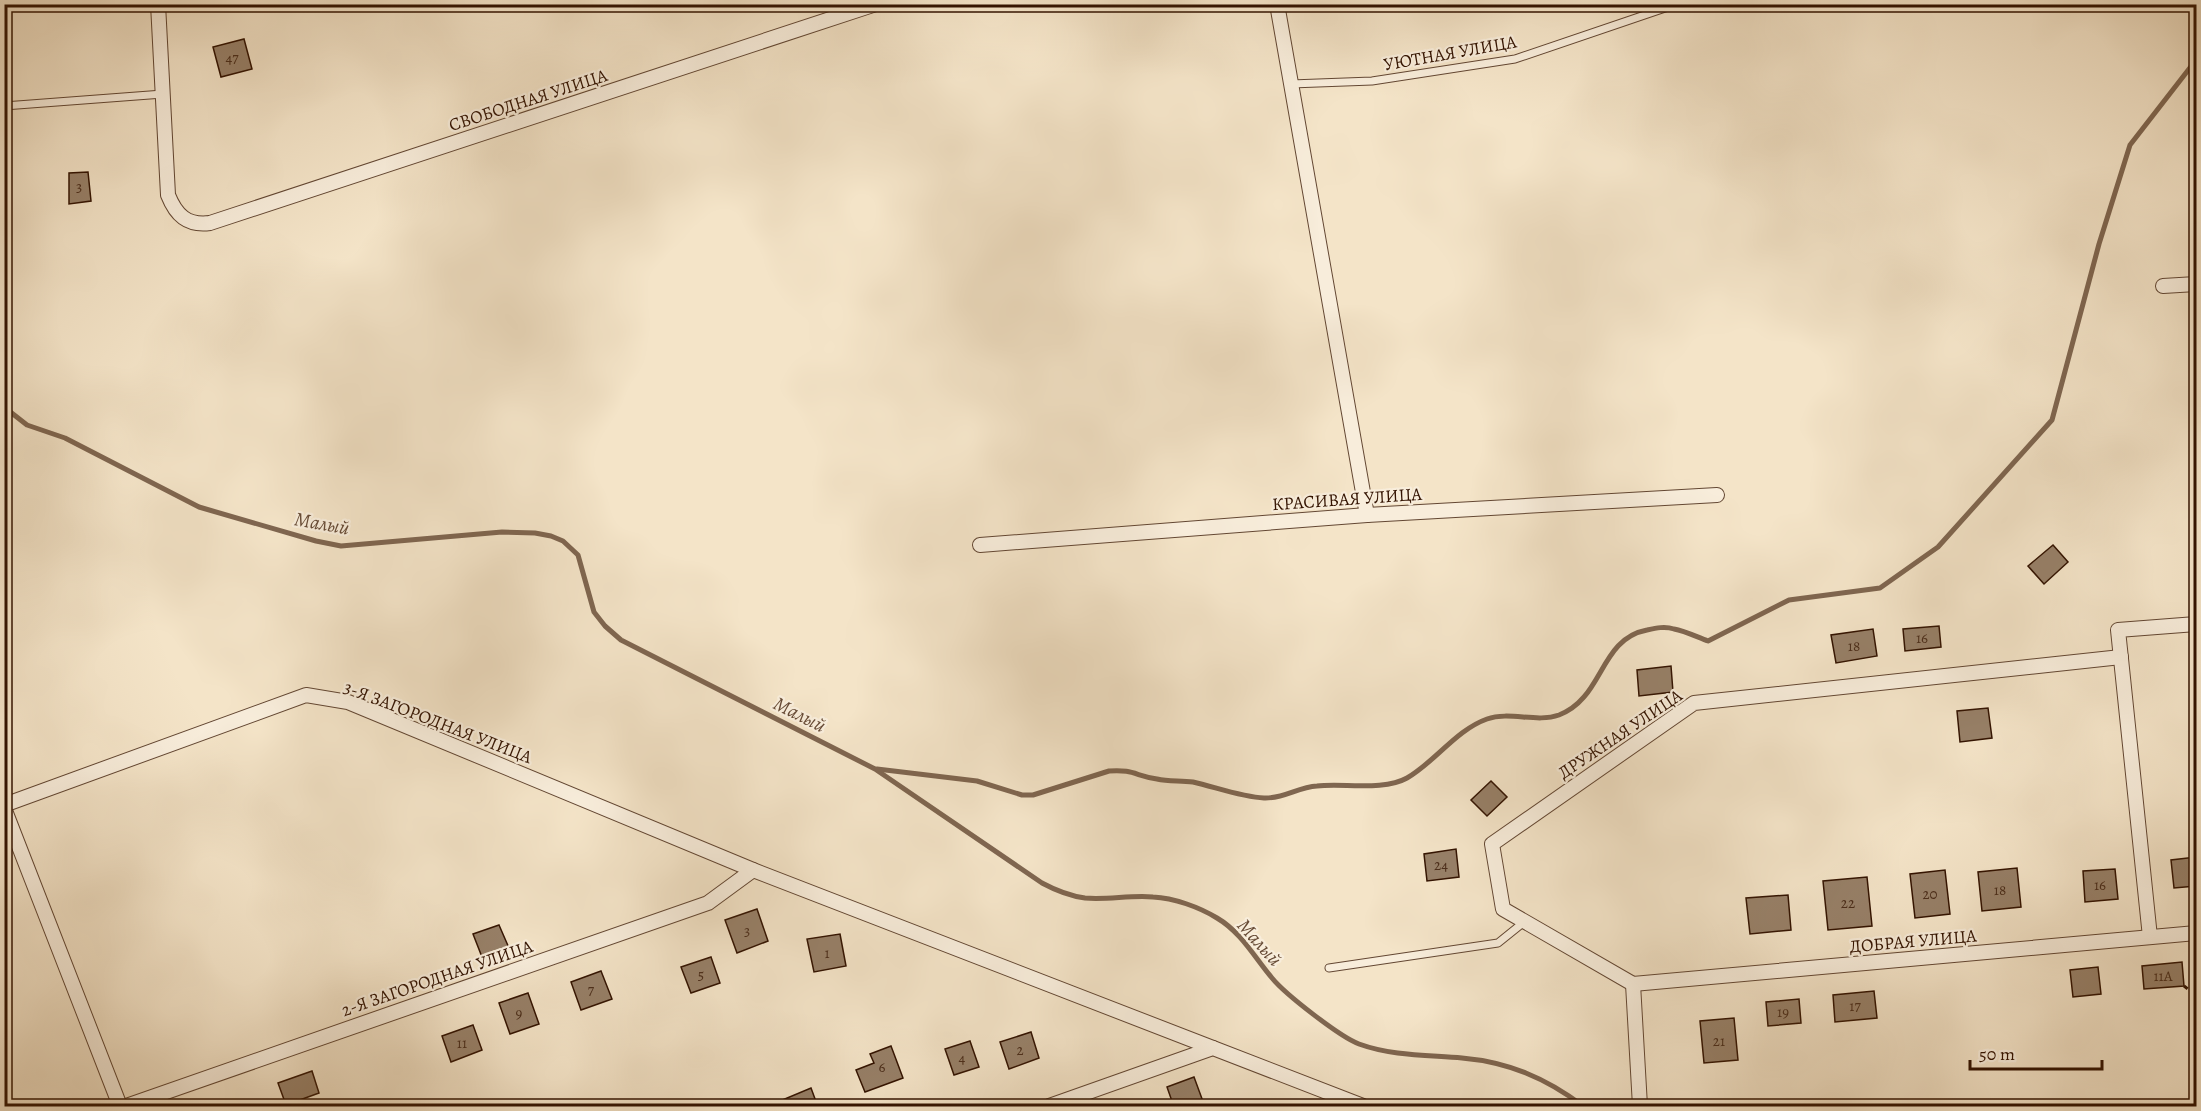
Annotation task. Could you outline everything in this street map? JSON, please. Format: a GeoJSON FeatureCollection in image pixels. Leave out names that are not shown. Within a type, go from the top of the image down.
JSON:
{"type":"FeatureCollection","features":[{"type":"Feature","properties":{"kind":"street"},"geometry":{"type":"LineString","coordinates":[[158,4],[163,94]]}},
{"type":"Feature","properties":{"kind":"street","name":"СВОБОДНАЯ УЛИЦА"},"geometry":{"type":"LineString","coordinates":[[163,94],[168,195],[172,206],[180,216],[191,223],[210,223],[876,4]]}},
{"type":"Feature","properties":{"kind":"street"},"geometry":{"type":"LineString","coordinates":[[1277,4],[1367,515]]}},
{"type":"Feature","properties":{"kind":"street"},"geometry":{"type":"LineString","coordinates":[[2163,286],[2196,284]]}},
{"type":"Feature","properties":{"kind":"street","name":"КРАСИВАЯ УЛИЦА"},"geometry":{"type":"LineString","coordinates":[[980,545],[1367,515],[1717,495]]}},
{"type":"Feature","properties":{"kind":"street"},"geometry":{"type":"LineString","coordinates":[[2150,937],[2118,630],[2196,624]]}},
{"type":"Feature","properties":{"kind":"street","name":"ДРУЖНАЯ УЛИЦА"},"geometry":{"type":"LineString","coordinates":[[1633,984],[1503,909],[1492,844],[1694,704],[2121,657]]}},
{"type":"Feature","properties":{"kind":"street","name":"3-Я ЗАГОРОДНАЯ УЛИЦА"},"geometry":{"type":"LineString","coordinates":[[4,807],[306,695],[348,702],[753,870],[1363,1107]]}},
{"type":"Feature","properties":{"kind":"street"},"geometry":{"type":"LineString","coordinates":[[4,807],[120,1107]]}},
{"type":"Feature","properties":{"kind":"street","name":"2-Я ЗАГОРОДНАЯ УЛИЦА"},"geometry":{"type":"LineString","coordinates":[[126,1107],[708,903],[753,870]]}},
{"type":"Feature","properties":{"kind":"street","name":"ДОБРАЯ УЛИЦА"},"geometry":{"type":"LineString","coordinates":[[1633,984],[2196,933]]}},
{"type":"Feature","properties":{"kind":"street"},"geometry":{"type":"LineString","coordinates":[[1633,984],[1640,1107]]}},
{"type":"Feature","properties":{"kind":"street"},"geometry":{"type":"LineString","coordinates":[[1049,1107],[1213,1048]]}},
{"type":"Feature","properties":{"kind":"lane","name":"УЮТНАЯ УЛИЦА"},"geometry":{"type":"LineString","coordinates":[[1291,84],[1372,81],[1515,59],[1677,4]]}},
{"type":"Feature","properties":{"kind":"lane"},"geometry":{"type":"LineString","coordinates":[[4,106],[163,94]]}},
{"type":"Feature","properties":{"kind":"lane"},"geometry":{"type":"LineString","coordinates":[[1329,968],[1498,943],[1525,921]]}},
{"type":"Feature","properties":{"kind":"path"},"geometry":{"type":"LineString","coordinates":[[2184,986],[2196,995]]}},
{"type":"Feature","properties":{"kind":"shaded area"},"geometry":{"type":"Polygon","coordinates":[[[2145,1100],[2146,1106],[2080,1106],[2145,1100]]]}},
{"type":"Feature","properties":{"kind":"building"},"geometry":{"type":"Polygon","coordinates":[[[244,39],[252,69],[221,77],[213,47],[244,39]]]}},
{"type":"Feature","properties":{"kind":"building"},"geometry":{"type":"Polygon","coordinates":[[[88,172],[91,201],[69,204],[69,173],[88,172]]]}},
{"type":"Feature","properties":{"kind":"building"},"geometry":{"type":"Polygon","coordinates":[[[2053,545],[2068,562],[2044,584],[2028,566],[2053,545]]]}},
{"type":"Feature","properties":{"kind":"building"},"geometry":{"type":"Polygon","coordinates":[[[1939,626],[1941,647],[1905,651],[1903,629],[1939,626]]]}},
{"type":"Feature","properties":{"kind":"building"},"geometry":{"type":"Polygon","coordinates":[[[1873,629],[1877,656],[1836,663],[1831,635],[1873,629]]]}},
{"type":"Feature","properties":{"kind":"building"},"geometry":{"type":"Polygon","coordinates":[[[1671,666],[1673,692],[1639,696],[1637,670],[1671,666]]]}},
{"type":"Feature","properties":{"kind":"building"},"geometry":{"type":"Polygon","coordinates":[[[1988,708],[1992,738],[1960,742],[1957,711],[1988,708]]]}},
{"type":"Feature","properties":{"kind":"building"},"geometry":{"type":"Polygon","coordinates":[[[1491,781],[1507,797],[1487,816],[1471,800],[1491,781]]]}},
{"type":"Feature","properties":{"kind":"building"},"geometry":{"type":"Polygon","coordinates":[[[1456,849],[1459,877],[1427,881],[1424,854],[1456,849]]]}},
{"type":"Feature","properties":{"kind":"building"},"geometry":{"type":"Polygon","coordinates":[[[2196,857],[2196,886],[2174,888],[2171,860],[2196,857]]]}},
{"type":"Feature","properties":{"kind":"building"},"geometry":{"type":"Polygon","coordinates":[[[2017,868],[2021,907],[1982,911],[1978,872],[2017,868]]]}},
{"type":"Feature","properties":{"kind":"building"},"geometry":{"type":"Polygon","coordinates":[[[2115,869],[2118,899],[2085,902],[2083,871],[2115,869]]]}},
{"type":"Feature","properties":{"kind":"building"},"geometry":{"type":"Polygon","coordinates":[[[1945,870],[1950,914],[1915,918],[1910,874],[1945,870]]]}},
{"type":"Feature","properties":{"kind":"building"},"geometry":{"type":"Polygon","coordinates":[[[1867,877],[1872,926],[1828,930],[1823,881],[1867,877]]]}},
{"type":"Feature","properties":{"kind":"building"},"geometry":{"type":"Polygon","coordinates":[[[1788,895],[1791,930],[1750,934],[1746,898],[1788,895]]]}},
{"type":"Feature","properties":{"kind":"building"},"geometry":{"type":"Polygon","coordinates":[[[757,909],[768,941],[737,953],[725,920],[757,909]]]}},
{"type":"Feature","properties":{"kind":"building"},"geometry":{"type":"Polygon","coordinates":[[[499,925],[509,948],[482,957],[473,934],[499,925]]]}},
{"type":"Feature","properties":{"kind":"building"},"geometry":{"type":"Polygon","coordinates":[[[840,934],[846,966],[814,972],[807,939],[840,934]]]}},
{"type":"Feature","properties":{"kind":"building"},"geometry":{"type":"Polygon","coordinates":[[[711,957],[720,983],[691,993],[681,967],[711,957]]]}},
{"type":"Feature","properties":{"kind":"building"},"geometry":{"type":"Polygon","coordinates":[[[2182,962],[2184,986],[2144,989],[2142,966],[2182,962]]]}},
{"type":"Feature","properties":{"kind":"building"},"geometry":{"type":"Polygon","coordinates":[[[2098,967],[2101,994],[2073,997],[2070,970],[2098,967]]]}},
{"type":"Feature","properties":{"kind":"building"},"geometry":{"type":"Polygon","coordinates":[[[601,971],[612,999],[581,1010],[571,982],[601,971]]]}},
{"type":"Feature","properties":{"kind":"building"},"geometry":{"type":"Polygon","coordinates":[[[1874,991],[1877,1018],[1835,1022],[1833,995],[1874,991]]]}},
{"type":"Feature","properties":{"kind":"building"},"geometry":{"type":"Polygon","coordinates":[[[528,993],[539,1024],[510,1034],[499,1003],[528,993]]]}},
{"type":"Feature","properties":{"kind":"building"},"geometry":{"type":"Polygon","coordinates":[[[1799,999],[1801,1023],[1768,1026],[1766,1002],[1799,999]]]}},
{"type":"Feature","properties":{"kind":"building"},"geometry":{"type":"Polygon","coordinates":[[[1734,1018],[1738,1060],[1704,1063],[1700,1021],[1734,1018]]]}},
{"type":"Feature","properties":{"kind":"building"},"geometry":{"type":"Polygon","coordinates":[[[473,1025],[482,1050],[451,1062],[442,1036],[473,1025]]]}},
{"type":"Feature","properties":{"kind":"building"},"geometry":{"type":"Polygon","coordinates":[[[1031,1032],[1039,1058],[1009,1069],[1000,1042],[1031,1032]]]}},
{"type":"Feature","properties":{"kind":"building"},"geometry":{"type":"Polygon","coordinates":[[[970,1041],[979,1067],[954,1075],[945,1049],[970,1041]]]}},
{"type":"Feature","properties":{"kind":"building"},"geometry":{"type":"Polygon","coordinates":[[[891,1046],[903,1078],[865,1092],[856,1070],[874,1063],[870,1054],[891,1046]]]}},
{"type":"Feature","properties":{"kind":"building"},"geometry":{"type":"Polygon","coordinates":[[[312,1071],[319,1093],[286,1105],[278,1083],[312,1071]]]}},
{"type":"Feature","properties":{"kind":"building"},"geometry":{"type":"Polygon","coordinates":[[[1194,1077],[1205,1107],[1174,1107],[1167,1087],[1194,1077]]]}},
{"type":"Feature","properties":{"kind":"building"},"geometry":{"type":"Polygon","coordinates":[[[811,1088],[818,1107],[768,1107],[768,1106],[811,1088]]]}},
{"type":"Feature","properties":{"kind":"waterway"},"geometry":{"type":"LineString","coordinates":[[877,769],[977,781],[1022,795],[1033,795],[1109,771],[1129,772],[1162,780],[1193,782],[1238,794],[1264,798],[1278,797],[1303,788],[1317,786],[1387,784],[1407,778],[1427,764],[1455,738],[1487,719],[1505,716],[1550,717],[1574,707],[1585,696],[1610,656],[1631,636],[1647,630],[1667,628],[1708,641],[1789,600],[1880,588],[1938,547],[2052,420],[2099,244],[2130,145],[2196,60]]}},
{"type":"Feature","properties":{"kind":"waterway","name":"Малый"},"geometry":{"type":"LineString","coordinates":[[4,407],[27,425],[65,438],[199,507],[316,541],[341,546],[502,532],[535,533],[563,541],[578,555],[594,612],[621,640],[875,769],[1042,883],[1085,898],[1153,897],[1178,901],[1194,907],[1226,924],[1288,994],[1350,1040],[1384,1051],[1495,1063],[1541,1080],[1583,1106]]}}]}
